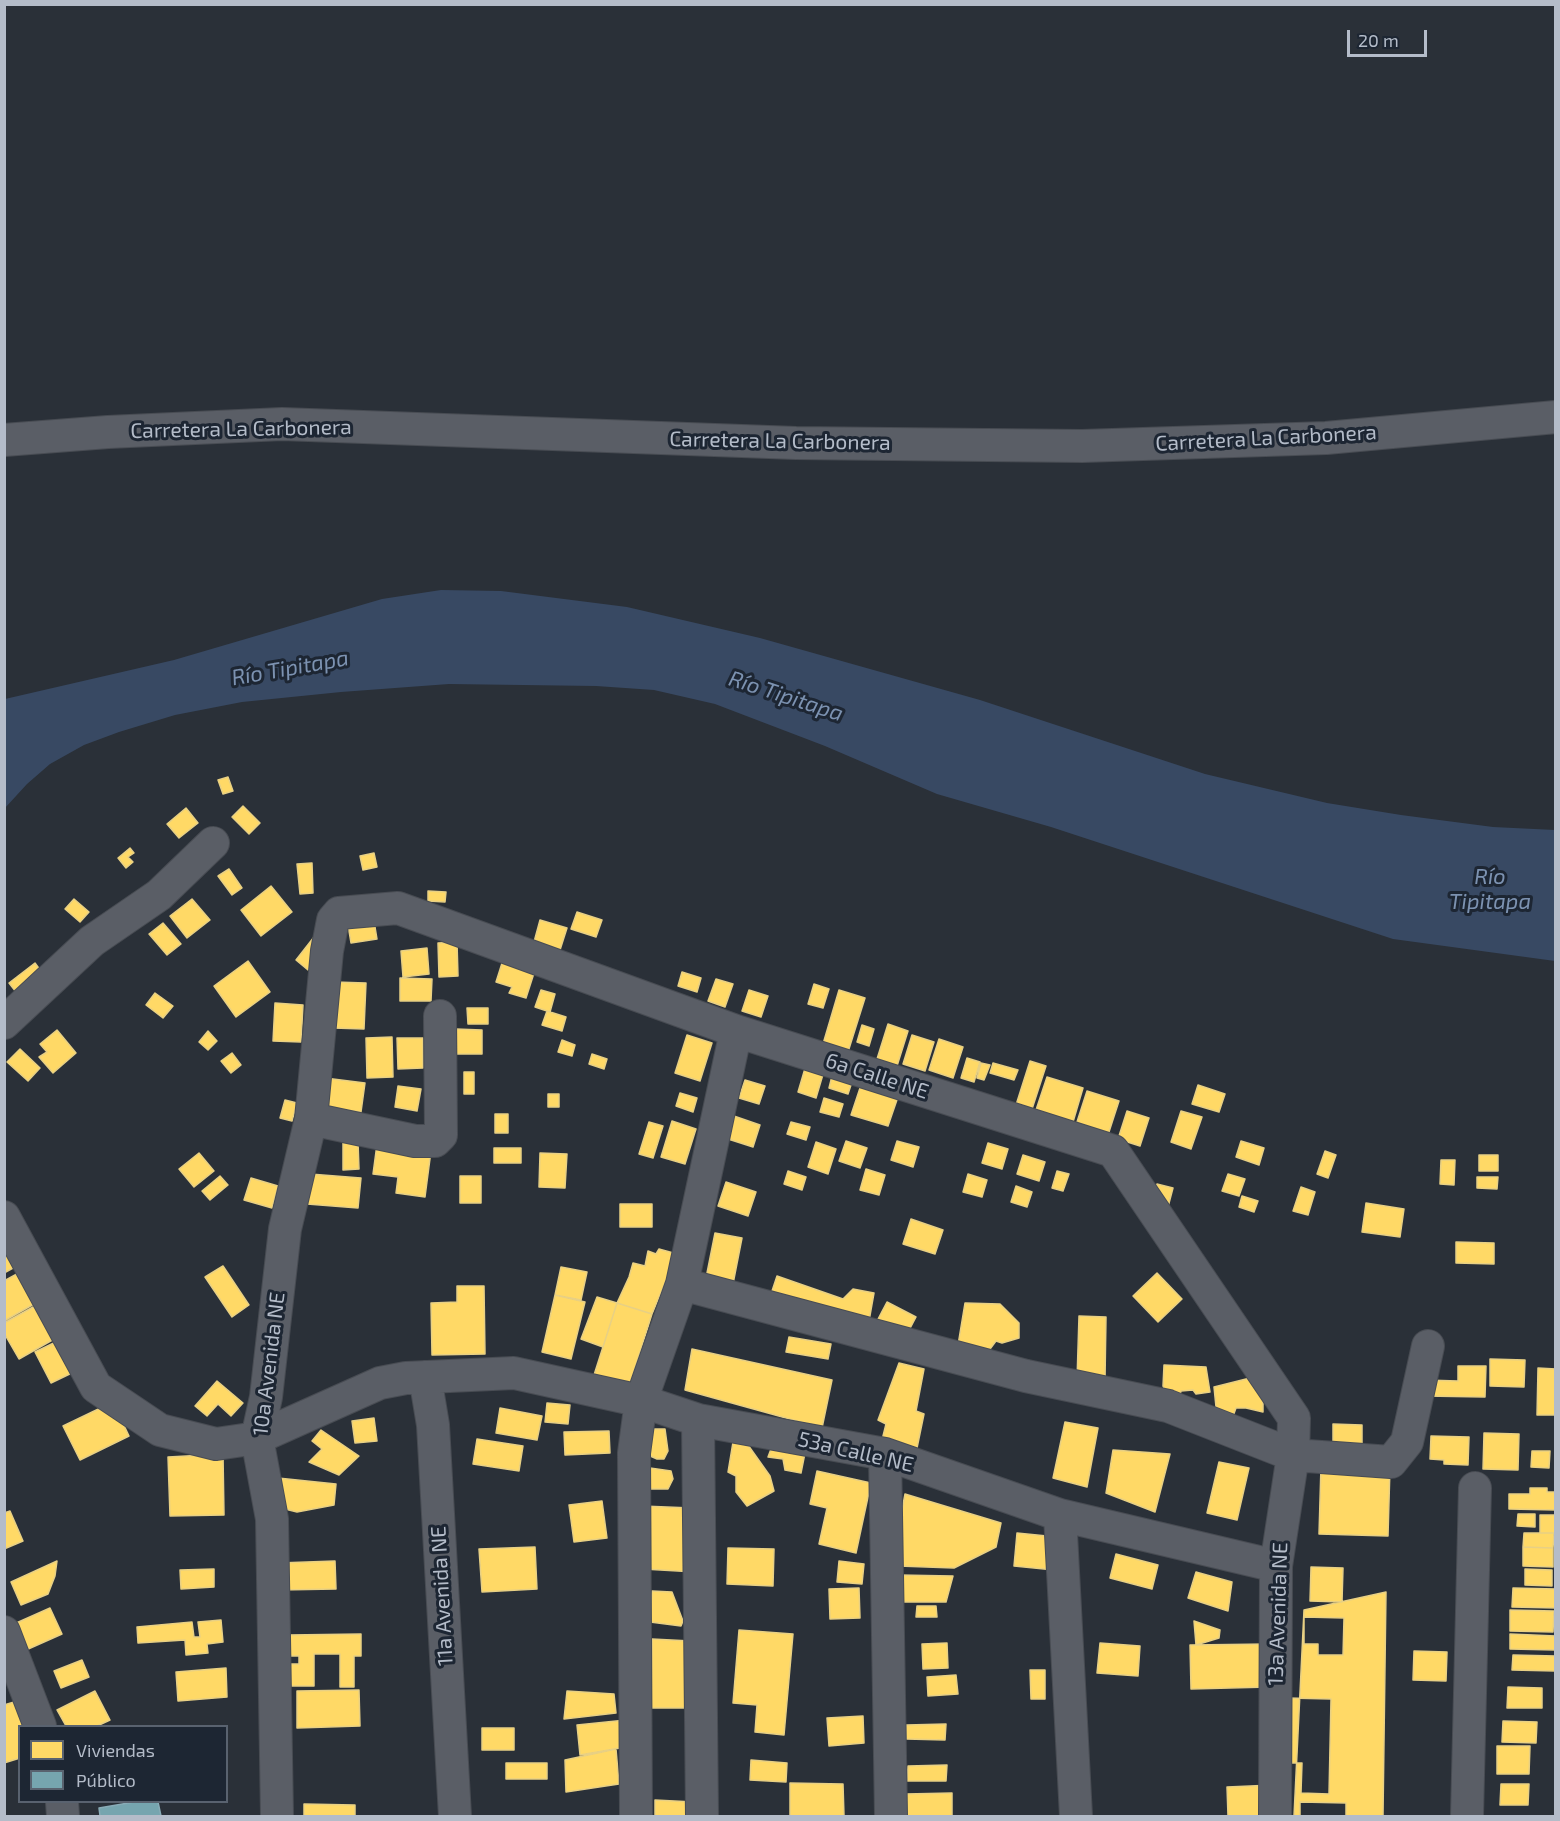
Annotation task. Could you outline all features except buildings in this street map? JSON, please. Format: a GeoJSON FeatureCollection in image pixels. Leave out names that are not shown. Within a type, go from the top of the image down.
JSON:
{"type":"FeatureCollection","features":[{"type":"Feature","properties":{"kind":"street","name":"Carretera La Carbonera"},"geometry":{"type":"LineString","coordinates":[[4,440],[108,432],[282,424],[795,443],[1082,446],[1326,438],[1556,417]]}},
{"type":"Feature","properties":{"kind":"street"},"geometry":{"type":"LineString","coordinates":[[4,1023],[92,941],[159,895],[213,843]]}},
{"type":"Feature","properties":{"kind":"street","name":"6a Calle NE"},"geometry":{"type":"LineString","coordinates":[[327,951],[333,920],[339,913],[399,908],[736,1032],[1113,1151],[1294,1419],[1293,1455]]}},
{"type":"Feature","properties":{"kind":"street","name":"10a Avenida NE"},"geometry":{"type":"LineString","coordinates":[[277,1816],[272,1520],[257,1438],[266,1397],[285,1229],[311,1119],[327,951]]}},
{"type":"Feature","properties":{"kind":"street"},"geometry":{"type":"LineString","coordinates":[[311,1119],[415,1141],[435,1141],[441,1135],[440,1016]]}},
{"type":"Feature","properties":{"kind":"street"},"geometry":{"type":"LineString","coordinates":[[636,1816],[634,1454],[641,1401],[682,1284],[736,1032]]}},
{"type":"Feature","properties":{"kind":"street","name":"53a Calle NE"},"geometry":{"type":"LineString","coordinates":[[4,1217],[96,1387],[160,1430],[216,1444],[257,1438],[380,1383],[406,1378],[514,1373],[641,1401],[698,1420],[885,1454],[1060,1515],[1276,1566]]}},
{"type":"Feature","properties":{"kind":"street"},"geometry":{"type":"LineString","coordinates":[[682,1284],[1026,1376],[1168,1406],[1293,1455],[1391,1462],[1407,1442],[1428,1346]]}},
{"type":"Feature","properties":{"kind":"street","name":"11a Avenida NE"},"geometry":{"type":"LineString","coordinates":[[425,1377],[433,1425],[455,1816]]}},
{"type":"Feature","properties":{"kind":"street"},"geometry":{"type":"LineString","coordinates":[[698,1420],[702,1816]]}},
{"type":"Feature","properties":{"kind":"street"},"geometry":{"type":"LineString","coordinates":[[885,1454],[891,1816]]}},
{"type":"Feature","properties":{"kind":"street","name":"13a Avenida NE"},"geometry":{"type":"LineString","coordinates":[[1275,1816],[1276,1566],[1293,1455]]}},
{"type":"Feature","properties":{"kind":"street"},"geometry":{"type":"LineString","coordinates":[[1467,1816],[1475,1488]]}},
{"type":"Feature","properties":{"kind":"street"},"geometry":{"type":"LineString","coordinates":[[1060,1515],[1076,1816]]}},
{"type":"Feature","properties":{"kind":"street"},"geometry":{"type":"LineString","coordinates":[[4,1632],[40,1725]]}},
{"type":"Feature","properties":{"kind":"water","name":"Río Tipitapa"},"geometry":{"type":"Polygon","coordinates":[[[441,590],[501,591],[627,607],[760,638],[980,700],[1205,774],[1327,803],[1401,815],[1493,827],[1555,830],[1555,961],[1393,939],[1051,827],[937,794],[825,746],[715,704],[654,690],[596,686],[449,684],[242,702],[175,715],[84,745],[50,764],[5,808],[5,699],[174,660],[382,599],[441,590]]]}}]}
